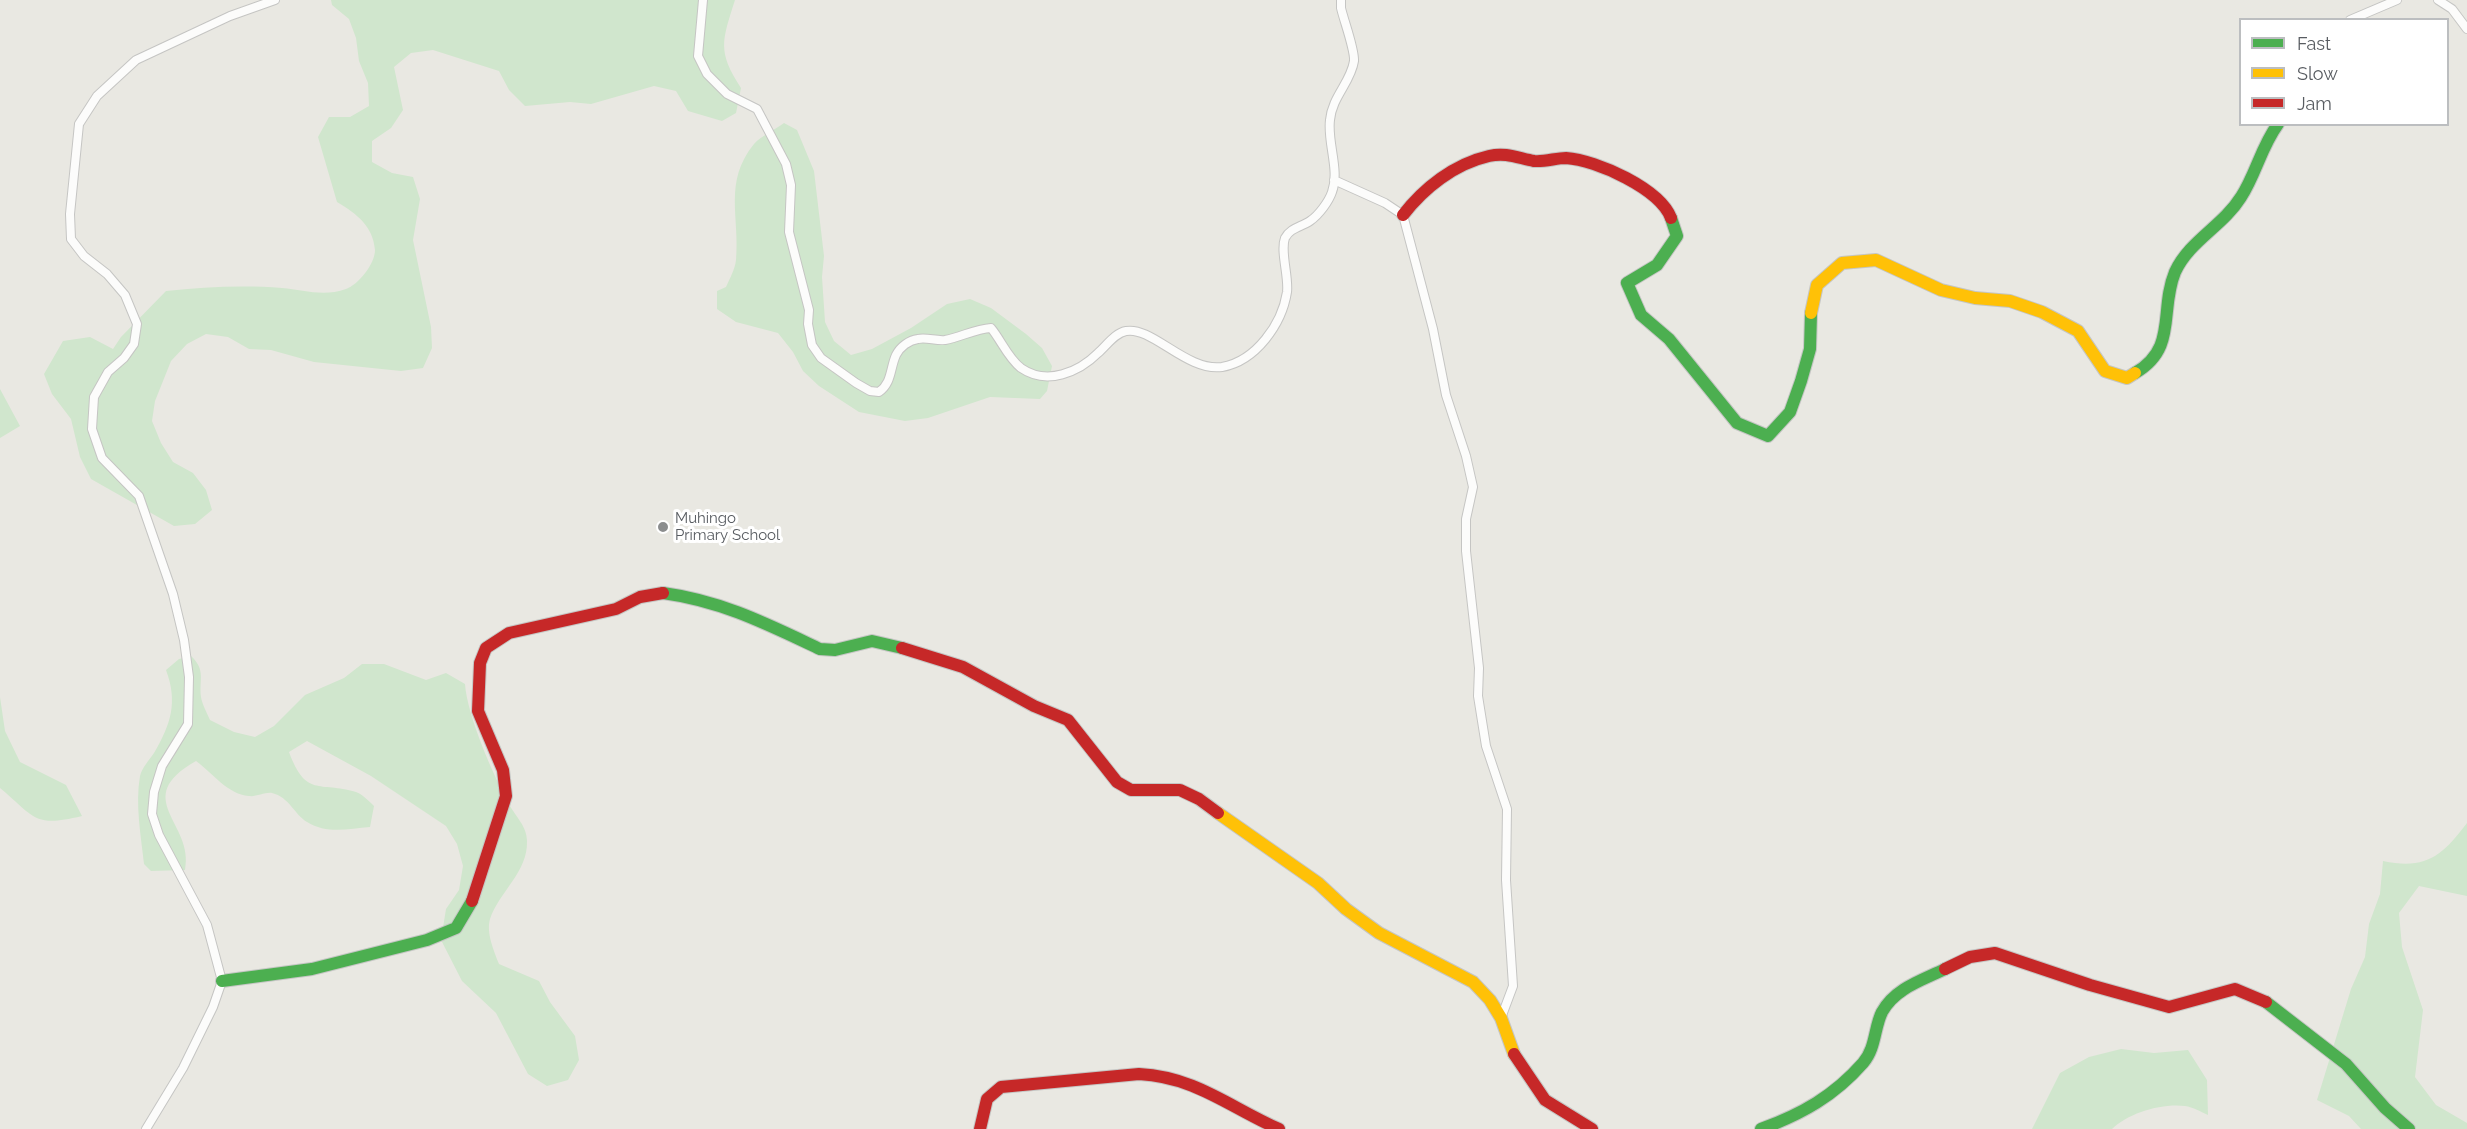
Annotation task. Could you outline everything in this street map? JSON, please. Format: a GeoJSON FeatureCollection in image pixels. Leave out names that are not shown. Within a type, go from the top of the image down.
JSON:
{"type":"FeatureCollection","features":[{"type":"Feature","properties":{"kind":"street"},"geometry":{"type":"LineString","coordinates":[[146,1129],[183,1068],[213,1007],[222,981],[207,925],[159,834],[152,813],[154,792],[162,766],[188,724],[189,677],[184,640],[170,583],[139,496],[102,458],[92,429],[94,397],[108,372],[124,358],[134,344],[137,324],[125,295],[107,274],[84,256],[71,239],[70,214],[79,124],[98,96],[136,60],[230,16],[275,0]]}},
{"type":"Feature","properties":{"kind":"street"},"geometry":{"type":"LineString","coordinates":[[703,0],[698,56],[707,74],[727,94],[757,109],[786,164],[791,185],[789,232],[809,310],[808,324],[813,345],[821,358],[870,391],[879,392],[886,387],[897,354],[907,343],[920,338],[930,341],[945,340],[982,329],[991,328],[1021,368],[1043,376],[1081,369],[1116,335],[1124,331],[1136,330],[1193,362],[1221,367],[1243,359],[1262,345],[1277,319],[1287,292],[1287,260],[1283,245],[1286,238],[1290,231],[1318,214],[1332,192],[1334,180],[1330,120],[1335,97],[1348,76],[1354,60],[1341,0]]}},
{"type":"Feature","properties":{"kind":"street"},"geometry":{"type":"LineString","coordinates":[[2355,18],[2397,0]]}},
{"type":"Feature","properties":{"kind":"street"},"geometry":{"type":"LineString","coordinates":[[2438,0],[2452,9],[2467,29]]}},
{"type":"Feature","properties":{"kind":"street"},"geometry":{"type":"LineString","coordinates":[[1403,215],[1415,198],[1440,178],[1471,162],[1503,154],[1536,161],[1570,158],[1604,168],[1635,185],[1666,206],[1677,236],[1656,265],[1627,283],[1641,315],[1669,339],[1737,423],[1768,436],[1790,412],[1801,381],[1810,349],[1810,317],[1817,285],[1842,263],[1876,260],[1941,290],[1975,298],[2010,301],[2042,312],[2078,331],[2105,370],[2127,378],[2146,369],[2166,338],[2168,306],[2175,273],[2194,244],[2241,198],[2266,139],[2276,126]]}},
{"type":"Feature","properties":{"kind":"street"},"geometry":{"type":"LineString","coordinates":[[1334,180],[1385,203],[1403,215],[1433,329],[1446,395],[1466,456],[1473,488],[1466,519],[1466,550],[1479,668],[1478,696],[1486,746],[1507,809],[1506,880],[1513,986],[1501,1018]]}},
{"type":"Feature","properties":{"kind":"street"},"geometry":{"type":"LineString","coordinates":[[222,981],[312,969],[427,940],[456,928],[470,908],[506,796],[503,770],[478,711],[480,663],[486,648],[509,633],[616,609],[640,597],[662,593],[699,598],[738,610],[820,649],[835,650],[872,641],[922,652],[963,667],[1034,706],[1056,713],[1068,720],[1117,782],[1131,790],[1165,788],[1180,790],[1199,799],[1318,883],[1379,933],[1473,982],[1490,1000],[1501,1018],[1514,1054],[1530,1082],[1545,1100],[1592,1129]]}},
{"type":"Feature","properties":{"kind":"street"},"geometry":{"type":"LineString","coordinates":[[1761,1129],[1799,1115],[1823,1100],[1864,1062],[1873,1047],[1882,1012],[1899,991],[1970,957],[1995,954],[2090,986],[2169,1007],[2228,990],[2249,993],[2266,1002],[2346,1064],[2385,1107],[2409,1129]]}},
{"type":"Feature","properties":{"kind":"street"},"geometry":{"type":"LineString","coordinates":[[980,1129],[985,1100],[993,1091],[1001,1087],[1145,1074],[1173,1077],[1190,1083],[1242,1113],[1279,1129]]}},
{"type":"Feature","properties":{"kind":"green space"},"geometry":{"type":"Polygon","coordinates":[[[331,0],[735,0],[724,46],[728,64],[741,88],[736,113],[722,121],[688,111],[676,91],[654,86],[591,104],[570,102],[525,106],[509,90],[499,71],[433,50],[411,53],[394,67],[403,110],[391,128],[372,141],[372,162],[392,173],[413,177],[420,199],[413,240],[431,327],[432,348],[423,368],[401,371],[314,362],[271,350],[249,349],[228,337],[206,334],[187,344],[171,361],[155,401],[152,421],[161,443],[173,462],[193,473],[206,490],[212,510],[195,524],[174,526],[91,479],[80,457],[71,419],[52,394],[44,374],[63,341],[90,337],[113,349],[121,337],[166,291],[253,287],[330,292],[351,287],[365,273],[374,256],[374,242],[363,222],[337,202],[318,137],[329,117],[350,117],[369,106],[368,83],[359,61],[356,38],[349,19],[332,5],[331,0]]]}},
{"type":"Feature","properties":{"kind":"green space"},"geometry":{"type":"Polygon","coordinates":[[[784,123],[797,130],[814,171],[824,256],[822,277],[825,322],[834,341],[851,355],[872,349],[911,328],[947,304],[970,299],[991,308],[1042,348],[1052,366],[1047,391],[1040,399],[990,397],[928,418],[905,421],[859,412],[819,386],[803,371],[793,352],[778,333],[736,322],[717,309],[717,291],[726,287],[736,260],[736,186],[744,158],[760,138],[784,123]]]}},
{"type":"Feature","properties":{"kind":"green space"},"geometry":{"type":"Polygon","coordinates":[[[0,389],[20,426],[0,438],[0,389]]]}},
{"type":"Feature","properties":{"kind":"green space"},"geometry":{"type":"Polygon","coordinates":[[[191,656],[199,666],[201,697],[210,720],[234,732],[255,737],[274,726],[305,695],[344,678],[362,664],[384,664],[426,680],[446,673],[465,684],[470,712],[482,745],[511,808],[523,826],[527,841],[523,862],[490,919],[491,942],[499,964],[539,981],[550,1002],[575,1036],[579,1060],[568,1080],[547,1086],[528,1074],[496,1013],[462,981],[441,940],[446,909],[459,890],[463,866],[457,844],[446,826],[371,776],[307,741],[289,752],[301,776],[315,785],[343,789],[363,796],[374,806],[370,827],[337,830],[314,826],[302,819],[278,795],[269,793],[249,796],[234,792],[196,761],[177,775],[167,787],[166,800],[169,812],[182,838],[186,853],[185,870],[151,871],[144,864],[138,809],[140,776],[165,732],[171,713],[172,692],[166,670],[179,659],[191,656]]]}},
{"type":"Feature","properties":{"kind":"green space"},"geometry":{"type":"Polygon","coordinates":[[[0,697],[5,731],[20,762],[66,785],[82,816],[53,821],[44,820],[28,813],[0,788],[0,697]]]}},
{"type":"Feature","properties":{"kind":"green space"},"geometry":{"type":"Polygon","coordinates":[[[2467,823],[2467,896],[2419,886],[2399,913],[2402,947],[2423,1010],[2415,1077],[2436,1105],[2467,1123],[2467,1129],[2361,1129],[2349,1116],[2317,1100],[2351,989],[2365,957],[2369,924],[2380,894],[2383,861],[2411,864],[2432,858],[2449,844],[2467,823]]]}},
{"type":"Feature","properties":{"kind":"green space"},"geometry":{"type":"Polygon","coordinates":[[[2121,1049],[2154,1053],[2188,1050],[2207,1080],[2208,1115],[2194,1108],[2176,1105],[2146,1110],[2127,1118],[2112,1129],[2032,1129],[2060,1073],[2089,1057],[2121,1049]]]}},
{"type":"Feature","properties":{"kind":"traffic: fast"},"geometry":{"type":"LineString","coordinates":[[2135,373],[2148,363],[2157,352],[2162,340],[2170,287],[2181,261],[2197,242],[2234,207],[2251,179],[2277,126]]}},
{"type":"Feature","properties":{"kind":"traffic: fast"},"geometry":{"type":"LineString","coordinates":[[1671,218],[1677,236],[1657,265],[1627,283],[1641,315],[1669,339],[1737,423],[1768,436],[1790,412],[1810,349],[1811,313]]}},
{"type":"Feature","properties":{"kind":"traffic: fast"},"geometry":{"type":"LineString","coordinates":[[663,593],[725,608],[763,622],[820,649],[835,650],[872,641],[902,648]]}},
{"type":"Feature","properties":{"kind":"traffic: fast"},"geometry":{"type":"LineString","coordinates":[[222,981],[312,969],[427,940],[456,928],[472,901]]}},
{"type":"Feature","properties":{"kind":"traffic: fast"},"geometry":{"type":"LineString","coordinates":[[1761,1129],[1804,1110],[1841,1085],[1867,1057],[1873,1044],[1879,1018],[1894,997],[1910,986],[1945,969]]}},
{"type":"Feature","properties":{"kind":"traffic: fast"},"geometry":{"type":"LineString","coordinates":[[2266,1002],[2346,1064],[2385,1108],[2409,1129]]}},
{"type":"Feature","properties":{"kind":"traffic: slow"},"geometry":{"type":"LineString","coordinates":[[1811,313],[1817,285],[1842,263],[1876,260],[1941,290],[1975,298],[2010,301],[2042,312],[2078,331],[2105,371],[2127,378],[2135,373]]}},
{"type":"Feature","properties":{"kind":"traffic: slow"},"geometry":{"type":"LineString","coordinates":[[1218,813],[1318,883],[1346,909],[1379,933],[1473,982],[1490,1000],[1501,1018],[1514,1054]]}},
{"type":"Feature","properties":{"kind":"traffic: jam"},"geometry":{"type":"LineString","coordinates":[[1403,215],[1430,187],[1452,171],[1476,160],[1501,155],[1534,161],[1566,158],[1594,164],[1641,187],[1665,207],[1671,218]]}},
{"type":"Feature","properties":{"kind":"traffic: jam"},"geometry":{"type":"LineString","coordinates":[[472,901],[506,796],[503,770],[478,711],[480,663],[486,648],[509,633],[616,609],[640,597],[663,593]]}},
{"type":"Feature","properties":{"kind":"traffic: jam"},"geometry":{"type":"LineString","coordinates":[[902,648],[963,667],[1034,706],[1068,720],[1117,782],[1131,790],[1180,790],[1199,799],[1218,813]]}},
{"type":"Feature","properties":{"kind":"traffic: jam"},"geometry":{"type":"LineString","coordinates":[[1945,969],[1970,957],[1995,953],[2090,985],[2169,1007],[2235,989],[2266,1002]]}},
{"type":"Feature","properties":{"kind":"traffic: jam"},"geometry":{"type":"LineString","coordinates":[[1514,1054],[1545,1100],[1592,1129]]}},
{"type":"Feature","properties":{"kind":"traffic: jam"},"geometry":{"type":"LineString","coordinates":[[980,1129],[987,1099],[1001,1087],[1139,1074],[1159,1076],[1195,1087],[1279,1129]]}},
{"type":"Feature","properties":{"kind":"place","name":"Muhingo Primary School"},"geometry":{"type":"Point","coordinates":[663,527]}}]}
